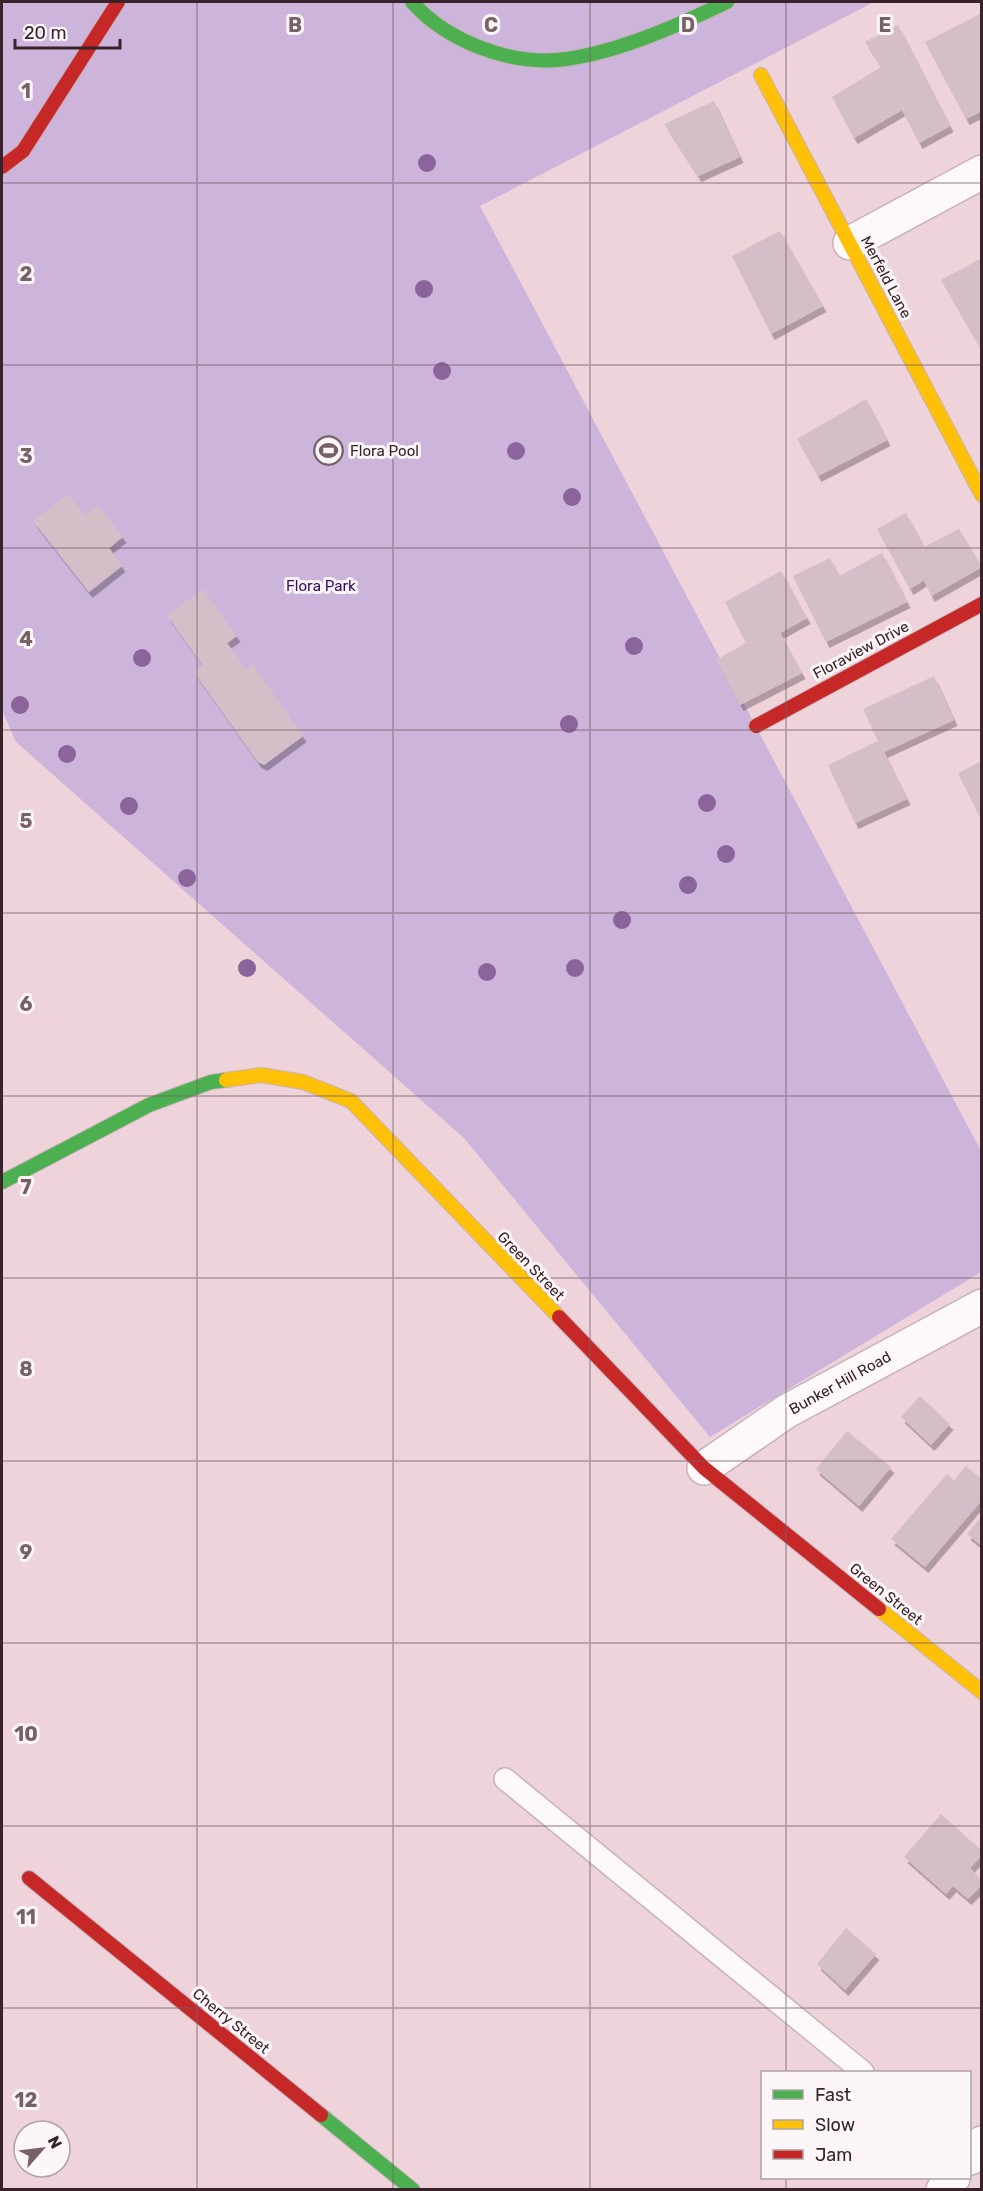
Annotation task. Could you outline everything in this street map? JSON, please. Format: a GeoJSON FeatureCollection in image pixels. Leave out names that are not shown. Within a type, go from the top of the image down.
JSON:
{"type":"FeatureCollection","features":[{"type":"Feature","properties":{"kind":"street"},"geometry":{"type":"LineString","coordinates":[[2,167],[22,151],[118,2]]}},
{"type":"Feature","properties":{"kind":"street"},"geometry":{"type":"LineString","coordinates":[[412,2],[419,11],[454,36],[489,51],[525,58],[552,60],[644,39],[728,2]]}},
{"type":"Feature","properties":{"kind":"street","name":"Merfeld Lane"},"geometry":{"type":"LineString","coordinates":[[761,75],[981,495]]}},
{"type":"Feature","properties":{"kind":"street"},"geometry":{"type":"LineString","coordinates":[[850,243],[981,172]]}},
{"type":"Feature","properties":{"kind":"street","name":"Floraview Drive"},"geometry":{"type":"LineString","coordinates":[[756,726],[981,604]]}},
{"type":"Feature","properties":{"kind":"street","name":"Green Street"},"geometry":{"type":"LineString","coordinates":[[2,1182],[149,1105],[211,1082],[261,1075],[303,1082],[351,1101],[704,1468],[981,1692]]}},
{"type":"Feature","properties":{"kind":"street","name":"Bunker Hill Road"},"geometry":{"type":"LineString","coordinates":[[704,1468],[787,1411],[981,1306]]}},
{"type":"Feature","properties":{"kind":"street","name":"Cherry Street"},"geometry":{"type":"LineString","coordinates":[[29,1878],[413,2190]]}},
{"type":"Feature","properties":{"kind":"street"},"geometry":{"type":"LineString","coordinates":[[971,2156],[981,2143]]}},
{"type":"Feature","properties":{"kind":"lane"},"geometry":{"type":"LineString","coordinates":[[505,1779],[861,2071]]}},
{"type":"Feature","properties":{"kind":"green space","name":"Flora Park"},"geometry":{"type":"Polygon","coordinates":[[[2,2],[874,2],[480,206],[981,1151],[981,1272],[710,1437],[464,1138],[16,742],[2,710],[2,2]]]}},
{"type":"Feature","properties":{"kind":"building"},"geometry":{"type":"Polygon","coordinates":[[[982,13],[982,111],[966,119],[925,42],[982,13]]]}},
{"type":"Feature","properties":{"kind":"building"},"geometry":{"type":"Polygon","coordinates":[[[898,25],[950,126],[919,143],[902,110],[854,138],[832,97],[881,67],[865,42],[898,25]]]}},
{"type":"Feature","properties":{"kind":"building"},"geometry":{"type":"Polygon","coordinates":[[[714,101],[740,157],[698,176],[664,124],[714,101]]]}},
{"type":"Feature","properties":{"kind":"building"},"geometry":{"type":"Polygon","coordinates":[[[780,231],[823,306],[771,334],[732,256],[780,231]]]}},
{"type":"Feature","properties":{"kind":"building"},"geometry":{"type":"Polygon","coordinates":[[[982,258],[982,351],[941,280],[982,258]]]}},
{"type":"Feature","properties":{"kind":"building"},"geometry":{"type":"Polygon","coordinates":[[[866,399],[887,440],[818,476],[797,439],[866,399]]]}},
{"type":"Feature","properties":{"kind":"building"},"geometry":{"type":"Polygon","coordinates":[[[68,494],[85,516],[98,505],[123,537],[109,548],[122,566],[89,592],[33,521],[68,494]]]}},
{"type":"Feature","properties":{"kind":"building"},"geometry":{"type":"Polygon","coordinates":[[[906,513],[924,547],[959,529],[982,567],[931,596],[924,580],[910,589],[877,529],[906,513]]]}},
{"type":"Feature","properties":{"kind":"building"},"geometry":{"type":"Polygon","coordinates":[[[882,553],[907,602],[826,642],[793,576],[830,558],[839,576],[882,553]]]}},
{"type":"Feature","properties":{"kind":"building"},"geometry":{"type":"Polygon","coordinates":[[[781,571],[807,618],[780,633],[802,673],[740,705],[716,660],[746,643],[725,602],[781,571]]]}},
{"type":"Feature","properties":{"kind":"building"},"geometry":{"type":"Polygon","coordinates":[[[203,589],[237,636],[227,643],[246,669],[253,664],[303,736],[264,765],[258,762],[194,672],[203,666],[167,615],[203,589]]]}},
{"type":"Feature","properties":{"kind":"building"},"geometry":{"type":"Polygon","coordinates":[[[934,676],[954,720],[884,752],[907,799],[855,823],[828,765],[878,741],[863,709],[934,676]]]}},
{"type":"Feature","properties":{"kind":"building"},"geometry":{"type":"Polygon","coordinates":[[[982,761],[982,821],[958,773],[982,761]]]}},
{"type":"Feature","properties":{"kind":"building"},"geometry":{"type":"Polygon","coordinates":[[[920,1396],[950,1424],[931,1445],[901,1417],[920,1396]]]}},
{"type":"Feature","properties":{"kind":"building"},"geometry":{"type":"Polygon","coordinates":[[[847,1431],[891,1467],[859,1506],[816,1469],[847,1431]]]}},
{"type":"Feature","properties":{"kind":"building"},"geometry":{"type":"Polygon","coordinates":[[[966,1466],[982,1479],[982,1500],[925,1567],[891,1539],[947,1474],[954,1480],[966,1466]]]}},
{"type":"Feature","properties":{"kind":"building"},"geometry":{"type":"Polygon","coordinates":[[[982,1516],[982,1546],[967,1534],[982,1516]]]}},
{"type":"Feature","properties":{"kind":"building"},"geometry":{"type":"Polygon","coordinates":[[[941,1814],[982,1851],[982,1855],[970,1868],[982,1881],[982,1885],[968,1899],[953,1886],[946,1894],[904,1857],[941,1814]]]}},
{"type":"Feature","properties":{"kind":"building"},"geometry":{"type":"Polygon","coordinates":[[[846,1928],[876,1954],[845,1990],[817,1964],[846,1928]]]}},
{"type":"Feature","properties":{"kind":"traffic: fast"},"geometry":{"type":"LineString","coordinates":[[412,2],[442,28],[478,47],[518,58],[538,60],[578,57],[622,46],[666,30],[727,2]]}},
{"type":"Feature","properties":{"kind":"traffic: fast"},"geometry":{"type":"LineString","coordinates":[[2,1182],[149,1105],[211,1082],[226,1080]]}},
{"type":"Feature","properties":{"kind":"traffic: fast"},"geometry":{"type":"LineString","coordinates":[[321,2115],[413,2190]]}},
{"type":"Feature","properties":{"kind":"traffic: slow"},"geometry":{"type":"LineString","coordinates":[[761,75],[982,495]]}},
{"type":"Feature","properties":{"kind":"traffic: slow"},"geometry":{"type":"LineString","coordinates":[[226,1080],[261,1075],[303,1082],[351,1101],[559,1317]]}},
{"type":"Feature","properties":{"kind":"traffic: slow"},"geometry":{"type":"LineString","coordinates":[[879,1609],[982,1692]]}},
{"type":"Feature","properties":{"kind":"traffic: jam"},"geometry":{"type":"LineString","coordinates":[[2,167],[23,151],[118,2]]}},
{"type":"Feature","properties":{"kind":"traffic: jam"},"geometry":{"type":"LineString","coordinates":[[756,726],[982,604]]}},
{"type":"Feature","properties":{"kind":"traffic: jam"},"geometry":{"type":"LineString","coordinates":[[559,1317],[704,1468],[879,1609]]}},
{"type":"Feature","properties":{"kind":"traffic: jam"},"geometry":{"type":"LineString","coordinates":[[29,1878],[321,2115]]}},
{"type":"Feature","properties":{"kind":"place","name":"Flora Pool"},"geometry":{"type":"Point","coordinates":[329,451]}}]}
